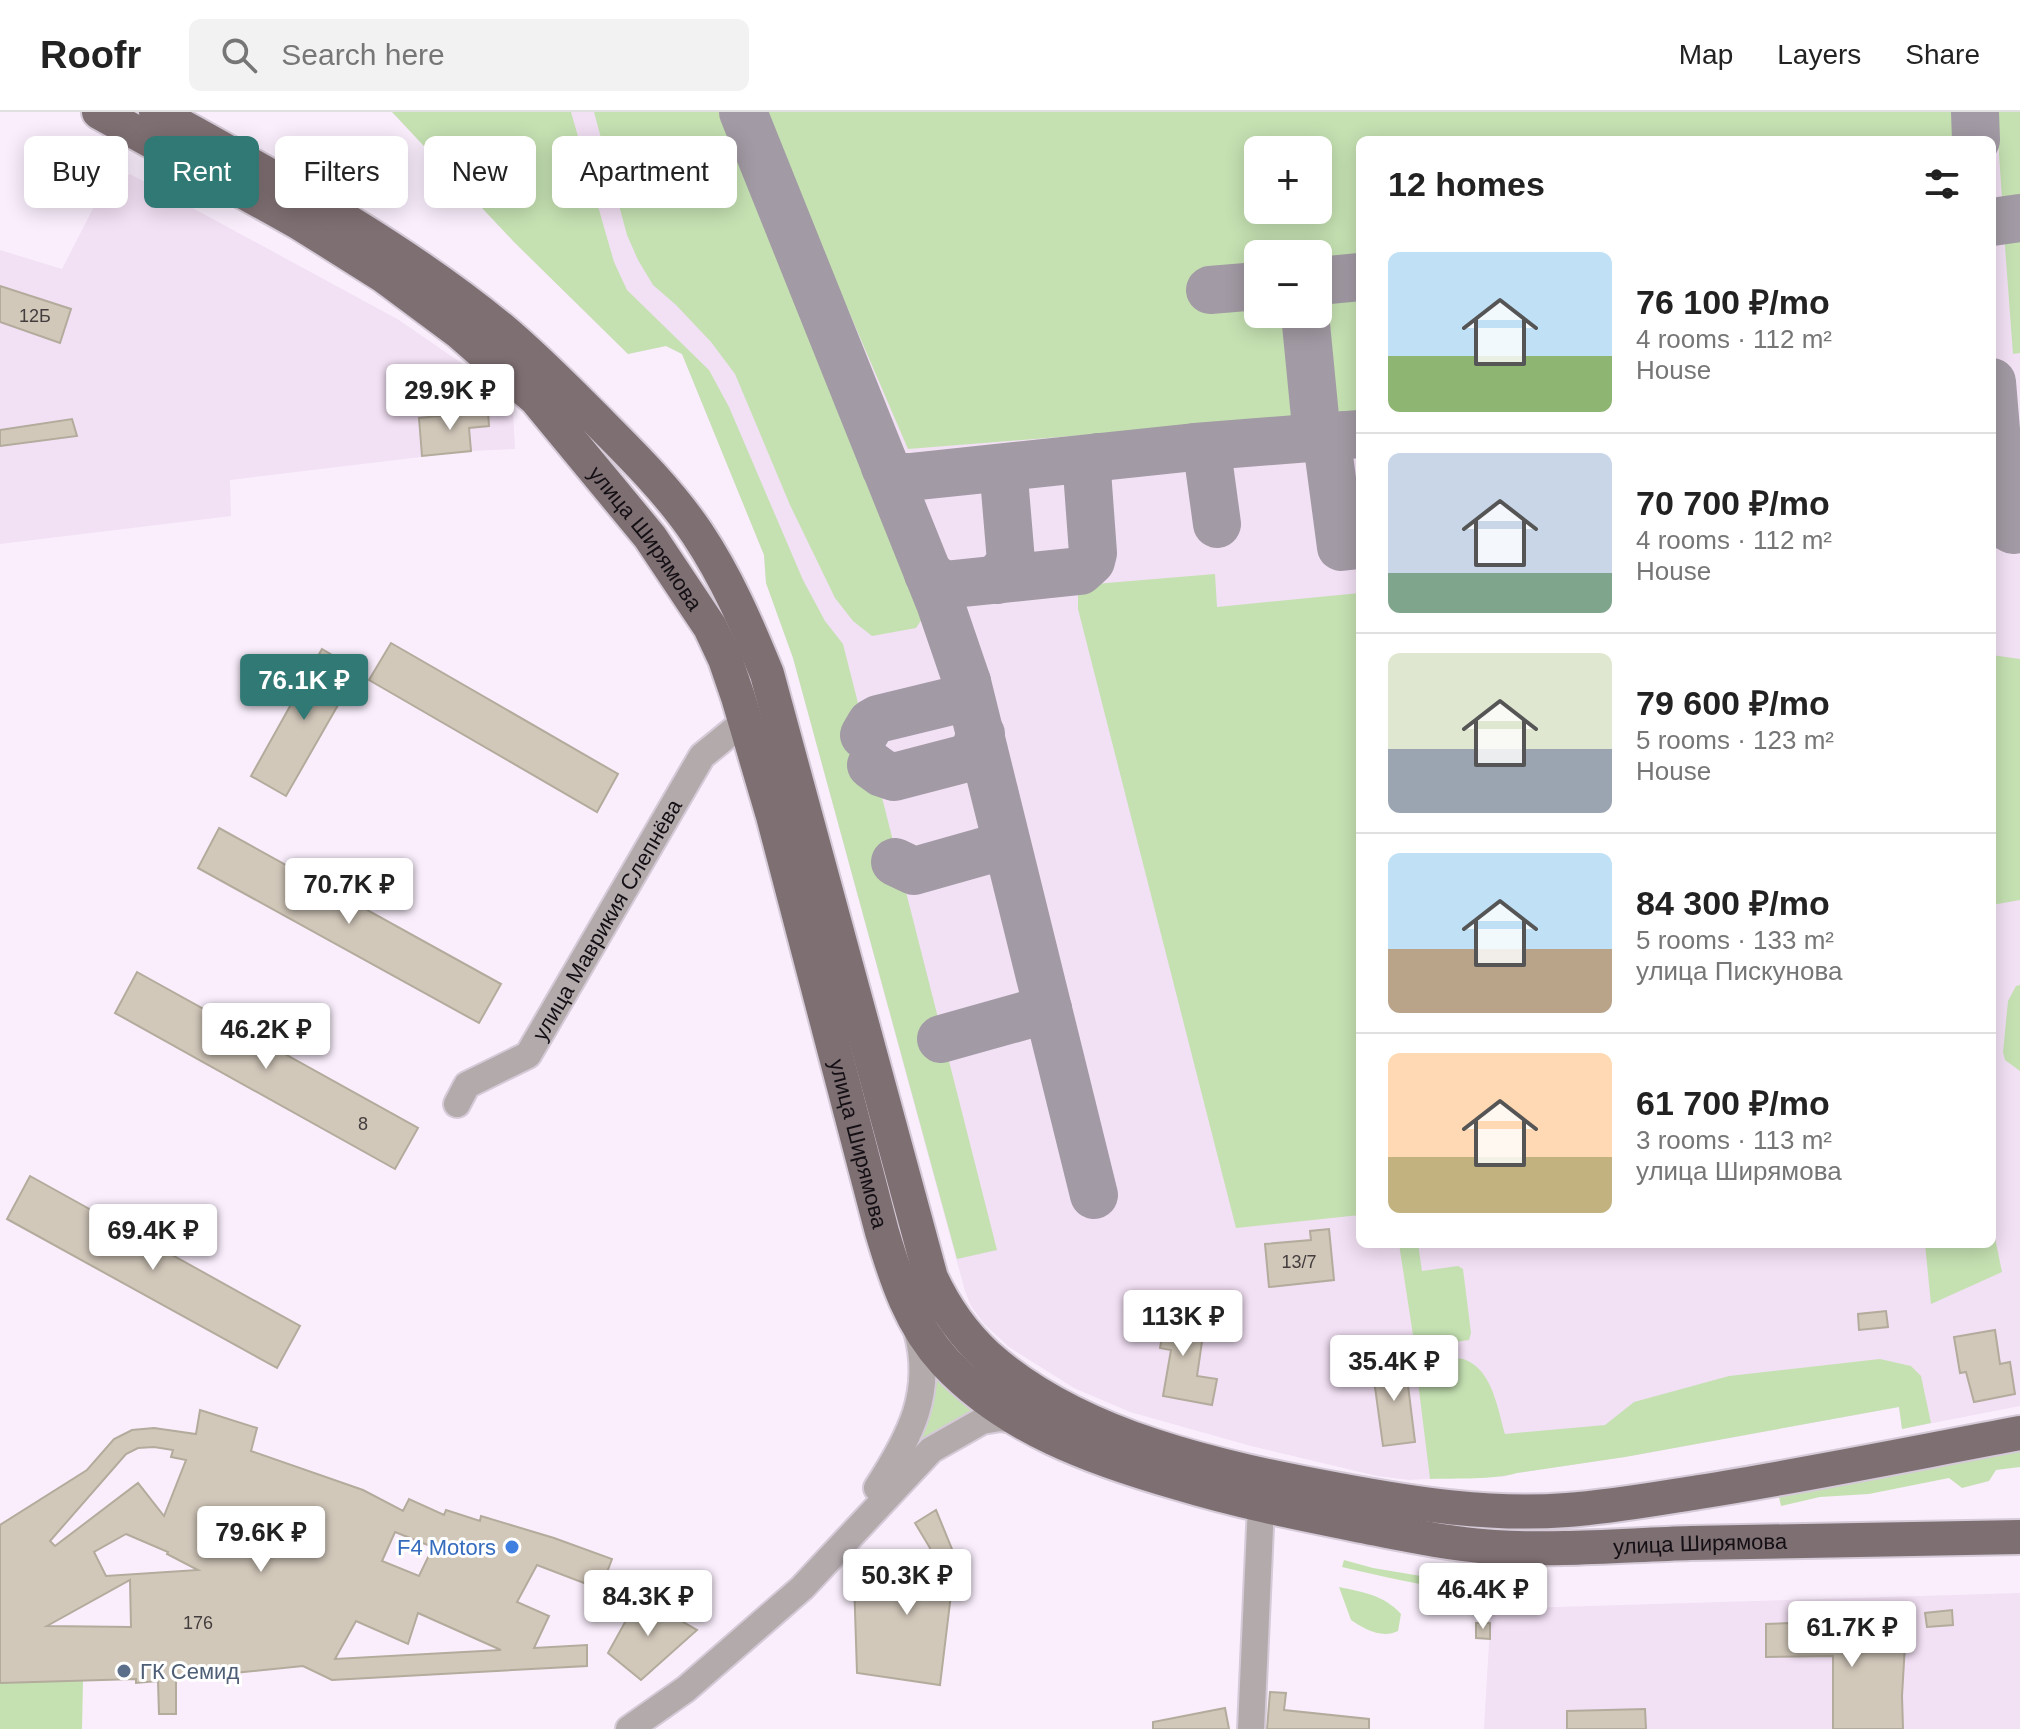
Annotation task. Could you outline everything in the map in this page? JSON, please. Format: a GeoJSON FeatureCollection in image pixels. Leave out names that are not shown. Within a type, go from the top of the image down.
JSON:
{"type":"FeatureCollection","features":[{"type":"Feature","properties":{"kind":"main road","name":"улица Ширямова"},"geometry":{"type":"LineString","coordinates":[[99,112],[298,222],[426,305],[493,359],[536,399],[650,537],[710,627],[725,659],[773,816],[894,1270],[912,1316],[948,1364],[974,1388],[1018,1420],[1111,1464],[1261,1505],[1441,1541],[1493,1547],[1573,1550],[1695,1543],[2020,1537]]}},
{"type":"Feature","properties":{"kind":"main road","name":"улица Ширямова"},"geometry":{"type":"LineString","coordinates":[[156,112],[310,198],[453,292],[543,365],[665,490],[706,547],[739,605],[767,674],[919,1243],[931,1278],[960,1329],[988,1357],[1023,1383],[1105,1427],[1161,1448],[1285,1480],[1383,1498],[1449,1507],[1517,1511],[1607,1506],[1764,1482],[2020,1433]]}},
{"type":"Feature","properties":{"kind":"main road"},"geometry":{"type":"LineString","coordinates":[[588,459],[616,477],[625,474],[631,466],[628,456],[604,427]]}},
{"type":"Feature","properties":{"kind":"main road"},"geometry":{"type":"LineString","coordinates":[[676,575],[669,556],[678,540],[693,537],[706,547]]}},
{"type":"Feature","properties":{"kind":"street","name":"улица Маврикия Слепнёва"},"geometry":{"type":"LineString","coordinates":[[457,1104],[467,1085],[528,1055],[702,756],[745,721]]}},
{"type":"Feature","properties":{"kind":"street"},"geometry":{"type":"LineString","coordinates":[[802,1588],[883,1480],[906,1441],[916,1415],[924,1368],[912,1316]]}},
{"type":"Feature","properties":{"kind":"street"},"geometry":{"type":"LineString","coordinates":[[629,1729],[686,1689],[802,1588],[931,1450],[982,1421],[1000,1418],[1018,1420]]}},
{"type":"Feature","properties":{"kind":"street"},"geometry":{"type":"LineString","coordinates":[[1251,1729],[1261,1505]]}},
{"type":"Feature","properties":{"kind":"shaded area"},"geometry":{"type":"Polygon","coordinates":[[[392,112],[2020,112],[2020,1406],[1902,1429],[1899,1407],[1502,1477],[1489,1475],[1409,1480],[1377,1476],[1251,1446],[1130,1412],[1074,1388],[1009,1347],[984,1324],[965,1291],[793,658],[766,583],[764,555],[682,354],[666,346],[628,354],[482,208],[536,208],[536,136],[424,136],[424,146],[392,112]]]}},
{"type":"Feature","properties":{"kind":"shaded area"},"geometry":{"type":"Polygon","coordinates":[[[128,175],[144,182],[144,208],[193,208],[399,320],[464,365],[513,412],[515,449],[471,451],[230,480],[231,516],[0,544],[0,250],[62,269],[93,208],[128,208],[128,175]]]}},
{"type":"Feature","properties":{"kind":"shaded area"},"geometry":{"type":"Polygon","coordinates":[[[2020,1593],[2020,1729],[1484,1729],[1491,1609],[2020,1593]]]}},
{"type":"Feature","properties":{"kind":"green space"},"geometry":{"type":"Polygon","coordinates":[[[392,112],[571,112],[578,136],[552,136],[552,208],[599,208],[614,262],[627,290],[709,370],[729,407],[803,580],[825,621],[843,644],[997,1250],[957,1259],[793,658],[766,583],[764,555],[682,354],[666,346],[628,354],[482,208],[536,208],[536,136],[424,136],[424,146],[392,112]]]}},
{"type":"Feature","properties":{"kind":"green space"},"geometry":{"type":"Polygon","coordinates":[[[594,112],[719,112],[729,136],[600,136],[594,112]]]}},
{"type":"Feature","properties":{"kind":"green space"},"geometry":{"type":"Polygon","coordinates":[[[763,112],[1968,112],[1969,136],[1356,136],[1356,260],[1332,263],[1332,240],[1244,240],[1244,272],[1193,277],[1196,308],[1244,304],[1244,328],[1297,328],[1309,417],[908,449],[763,112]]]}},
{"type":"Feature","properties":{"kind":"green space"},"geometry":{"type":"Polygon","coordinates":[[[1996,112],[2020,112],[2020,196],[2002,198],[1996,112]]]}},
{"type":"Feature","properties":{"kind":"green space"},"geometry":{"type":"Polygon","coordinates":[[[737,156],[926,613],[916,628],[872,636],[853,621],[835,598],[790,505],[735,374],[711,342],[653,285],[627,235],[620,208],[737,208],[737,156]]]}},
{"type":"Feature","properties":{"kind":"green space"},"geometry":{"type":"Polygon","coordinates":[[[2020,232],[2020,353],[2013,354],[2004,233],[2020,232]]]}},
{"type":"Feature","properties":{"kind":"green space"},"geometry":{"type":"Polygon","coordinates":[[[1356,292],[1356,414],[1328,417],[1316,328],[1332,328],[1332,295],[1356,292]]]}},
{"type":"Feature","properties":{"kind":"green space"},"geometry":{"type":"Polygon","coordinates":[[[1215,574],[1217,607],[1356,593],[1356,1215],[1236,1228],[1078,609],[1078,594],[1083,585],[1215,574]]]}},
{"type":"Feature","properties":{"kind":"green space"},"geometry":{"type":"Polygon","coordinates":[[[1996,656],[2020,659],[2020,900],[1996,904],[1996,656]]]}},
{"type":"Feature","properties":{"kind":"green space"},"geometry":{"type":"Polygon","coordinates":[[[2020,985],[2020,1071],[2005,1060],[2003,1052],[2008,1001],[2016,986],[2020,985]]]}},
{"type":"Feature","properties":{"kind":"green space"},"geometry":{"type":"Polygon","coordinates":[[[1996,1243],[2002,1272],[1931,1304],[1925,1248],[1996,1248],[1996,1243]]]}},
{"type":"Feature","properties":{"kind":"green space"},"geometry":{"type":"Polygon","coordinates":[[[1400,1248],[1419,1248],[1422,1271],[1458,1266],[1463,1269],[1471,1333],[1469,1340],[1415,1348],[1400,1248]]]}},
{"type":"Feature","properties":{"kind":"green space"},"geometry":{"type":"Polygon","coordinates":[[[1447,1358],[1466,1360],[1482,1373],[1493,1392],[1505,1434],[1605,1425],[1634,1402],[1729,1376],[1880,1359],[1911,1366],[1921,1376],[1931,1423],[1902,1429],[1899,1407],[1508,1475],[1430,1479],[1416,1366],[1447,1358]]]}},
{"type":"Feature","properties":{"kind":"green space"},"geometry":{"type":"Polygon","coordinates":[[[936,1371],[982,1407],[919,1446],[927,1422],[936,1371]]]}},
{"type":"Feature","properties":{"kind":"green space"},"geometry":{"type":"Polygon","coordinates":[[[2020,1448],[2020,1467],[1996,1470],[1989,1481],[1962,1488],[1949,1478],[1869,1494],[1820,1497],[1781,1506],[1779,1497],[2020,1448]]]}},
{"type":"Feature","properties":{"kind":"green space"},"geometry":{"type":"Polygon","coordinates":[[[1344,1560],[1469,1584],[1467,1592],[1420,1584],[1342,1567],[1344,1560]]]}},
{"type":"Feature","properties":{"kind":"green space"},"geometry":{"type":"Polygon","coordinates":[[[1339,1587],[1388,1602],[1401,1614],[1398,1631],[1386,1634],[1367,1630],[1351,1620],[1339,1587]]]}},
{"type":"Feature","properties":{"kind":"green space"},"geometry":{"type":"Polygon","coordinates":[[[83,1681],[82,1729],[0,1729],[0,1683],[83,1681]]]}},
{"type":"Feature","properties":{"kind":"building"},"geometry":{"type":"Polygon","coordinates":[[[0,286],[71,309],[60,343],[0,322],[0,286]]]}},
{"type":"Feature","properties":{"kind":"building"},"geometry":{"type":"Polygon","coordinates":[[[488,411],[489,426],[469,428],[471,451],[422,456],[419,418],[488,411]]]}},
{"type":"Feature","properties":{"kind":"building"},"geometry":{"type":"Polygon","coordinates":[[[72,419],[77,436],[0,446],[0,430],[72,419]]]}},
{"type":"Feature","properties":{"kind":"building"},"geometry":{"type":"Polygon","coordinates":[[[391,643],[618,774],[597,812],[369,680],[391,643]]]}},
{"type":"Feature","properties":{"kind":"building"},"geometry":{"type":"Polygon","coordinates":[[[322,649],[358,670],[286,796],[251,776],[322,649]]]}},
{"type":"Feature","properties":{"kind":"building"},"geometry":{"type":"Polygon","coordinates":[[[219,828],[501,984],[479,1023],[198,868],[219,828]]]}},
{"type":"Feature","properties":{"kind":"building"},"geometry":{"type":"Polygon","coordinates":[[[137,972],[418,1128],[395,1169],[115,1013],[137,972]]]}},
{"type":"Feature","properties":{"kind":"building"},"geometry":{"type":"Polygon","coordinates":[[[30,1176],[300,1326],[277,1368],[7,1219],[30,1176]]]}},
{"type":"Feature","properties":{"kind":"building"},"geometry":{"type":"Polygon","coordinates":[[[1329,1229],[1334,1280],[1269,1287],[1265,1244],[1311,1240],[1310,1231],[1329,1229]]]}},
{"type":"Feature","properties":{"kind":"building"},"geometry":{"type":"Polygon","coordinates":[[[1886,1311],[1888,1327],[1859,1330],[1858,1314],[1886,1311]]]}},
{"type":"Feature","properties":{"kind":"building"},"geometry":{"type":"Polygon","coordinates":[[[1147,1312],[1205,1321],[1197,1376],[1217,1379],[1212,1405],[1163,1396],[1171,1350],[1160,1348],[1163,1331],[1144,1328],[1147,1312]]]}},
{"type":"Feature","properties":{"kind":"building"},"geometry":{"type":"Polygon","coordinates":[[[1995,1330],[2000,1364],[2010,1362],[2015,1394],[1974,1402],[1966,1372],[1960,1373],[1954,1337],[1995,1330]]]}},
{"type":"Feature","properties":{"kind":"building"},"geometry":{"type":"Polygon","coordinates":[[[1405,1361],[1415,1442],[1383,1446],[1372,1365],[1405,1361]]]}},
{"type":"Feature","properties":{"kind":"building"},"geometry":{"type":"Polygon","coordinates":[[[200,1410],[257,1428],[251,1451],[363,1490],[403,1511],[409,1499],[444,1515],[446,1510],[480,1521],[481,1516],[612,1559],[604,1580],[601,1579],[597,1588],[537,1565],[517,1602],[549,1616],[534,1648],[587,1645],[587,1666],[332,1680],[303,1666],[176,1679],[176,1714],[159,1714],[158,1681],[0,1683],[0,1525],[87,1470],[114,1439],[132,1430],[154,1428],[196,1434],[200,1410]],[[138,1448],[126,1454],[50,1541],[55,1546],[138,1483],[164,1516],[186,1460],[171,1457],[173,1450],[138,1448]],[[395,1532],[382,1561],[419,1576],[433,1547],[395,1532]],[[126,1534],[94,1552],[106,1576],[198,1570],[168,1552],[126,1534]],[[130,1580],[47,1626],[131,1627],[130,1580]],[[418,1613],[408,1644],[356,1621],[335,1659],[501,1650],[418,1613]]]}},
{"type":"Feature","properties":{"kind":"building"},"geometry":{"type":"Polygon","coordinates":[[[936,1510],[952,1549],[946,1578],[953,1578],[940,1685],[857,1673],[854,1580],[927,1578],[930,1548],[915,1523],[936,1510]]]}},
{"type":"Feature","properties":{"kind":"building"},"geometry":{"type":"Polygon","coordinates":[[[639,1597],[697,1630],[641,1680],[608,1653],[639,1597]]]}},
{"type":"Feature","properties":{"kind":"building"},"geometry":{"type":"Polygon","coordinates":[[[1952,1610],[1953,1625],[1927,1627],[1925,1613],[1952,1610]]]}},
{"type":"Feature","properties":{"kind":"building"},"geometry":{"type":"Polygon","coordinates":[[[1819,1622],[1819,1627],[1906,1627],[1903,1729],[1833,1729],[1833,1656],[1766,1657],[1766,1624],[1819,1622]]]}},
{"type":"Feature","properties":{"kind":"building"},"geometry":{"type":"Polygon","coordinates":[[[1476,1623],[1490,1623],[1490,1639],[1476,1638],[1476,1623]]]}},
{"type":"Feature","properties":{"kind":"building"},"geometry":{"type":"Polygon","coordinates":[[[1270,1692],[1286,1693],[1284,1710],[1369,1719],[1369,1729],[1267,1729],[1270,1692]]]}},
{"type":"Feature","properties":{"kind":"building"},"geometry":{"type":"Polygon","coordinates":[[[1225,1708],[1229,1729],[1153,1729],[1153,1722],[1225,1708]]]}},
{"type":"Feature","properties":{"kind":"building"},"geometry":{"type":"Polygon","coordinates":[[[1645,1709],[1646,1729],[1567,1729],[1567,1711],[1645,1709]]]}},
{"type":"Feature","properties":{"kind":"taxiway"},"geometry":{"type":"LineString","coordinates":[[743,112],[940,603],[967,682],[1094,1195]]}},
{"type":"Feature","properties":{"kind":"taxiway"},"geometry":{"type":"LineString","coordinates":[[1975,112],[1976,136]]}},
{"type":"Feature","properties":{"kind":"taxiway"},"geometry":{"type":"LineString","coordinates":[[1996,221],[2020,218]]}},
{"type":"Feature","properties":{"kind":"taxiway"},"geometry":{"type":"LineString","coordinates":[[1332,280],[1356,277]]}},
{"type":"Feature","properties":{"kind":"taxiway"},"geometry":{"type":"LineString","coordinates":[[1210,290],[1244,287]]}},
{"type":"Feature","properties":{"kind":"taxiway"},"geometry":{"type":"LineString","coordinates":[[1306,328],[1317,437]]}},
{"type":"Feature","properties":{"kind":"taxiway"},"geometry":{"type":"LineString","coordinates":[[1996,430],[2004,525],[2013,530],[2020,529]]}},
{"type":"Feature","properties":{"kind":"taxiway"},"geometry":{"type":"LineString","coordinates":[[885,467],[896,475],[910,477],[1195,447],[1356,434]]}},
{"type":"Feature","properties":{"kind":"taxiway"},"geometry":{"type":"LineString","coordinates":[[1345,435],[1334,439],[1328,449],[1341,547],[1356,545]]}},
{"type":"Feature","properties":{"kind":"taxiway"},"geometry":{"type":"LineString","coordinates":[[1195,447],[1208,458],[1217,524]]}},
{"type":"Feature","properties":{"kind":"taxiway"},"geometry":{"type":"LineString","coordinates":[[928,574],[944,585],[1080,571],[1091,561],[1093,553],[1087,471],[1099,457]]}},
{"type":"Feature","properties":{"kind":"taxiway"},"geometry":{"type":"LineString","coordinates":[[997,580],[1011,561],[1004,478],[1011,467]]}},
{"type":"Feature","properties":{"kind":"taxiway"},"geometry":{"type":"LineString","coordinates":[[864,735],[871,723],[878,719],[952,701],[962,693],[967,682]]}},
{"type":"Feature","properties":{"kind":"taxiway"},"geometry":{"type":"LineString","coordinates":[[871,765],[894,777],[967,758],[981,734]]}},
{"type":"Feature","properties":{"kind":"taxiway"},"geometry":{"type":"LineString","coordinates":[[895,862],[914,871],[1006,845]]}},
{"type":"Feature","properties":{"kind":"taxiway"},"geometry":{"type":"LineString","coordinates":[[941,1039],[1048,1009]]}},
{"type":"Feature","properties":{"kind":"place","name":"F4 Motors"},"geometry":{"type":"Point","coordinates":[512,1547]}},
{"type":"Feature","properties":{"kind":"place","name":"ГК Семид"},"geometry":{"type":"Point","coordinates":[124,1671]}}]}
